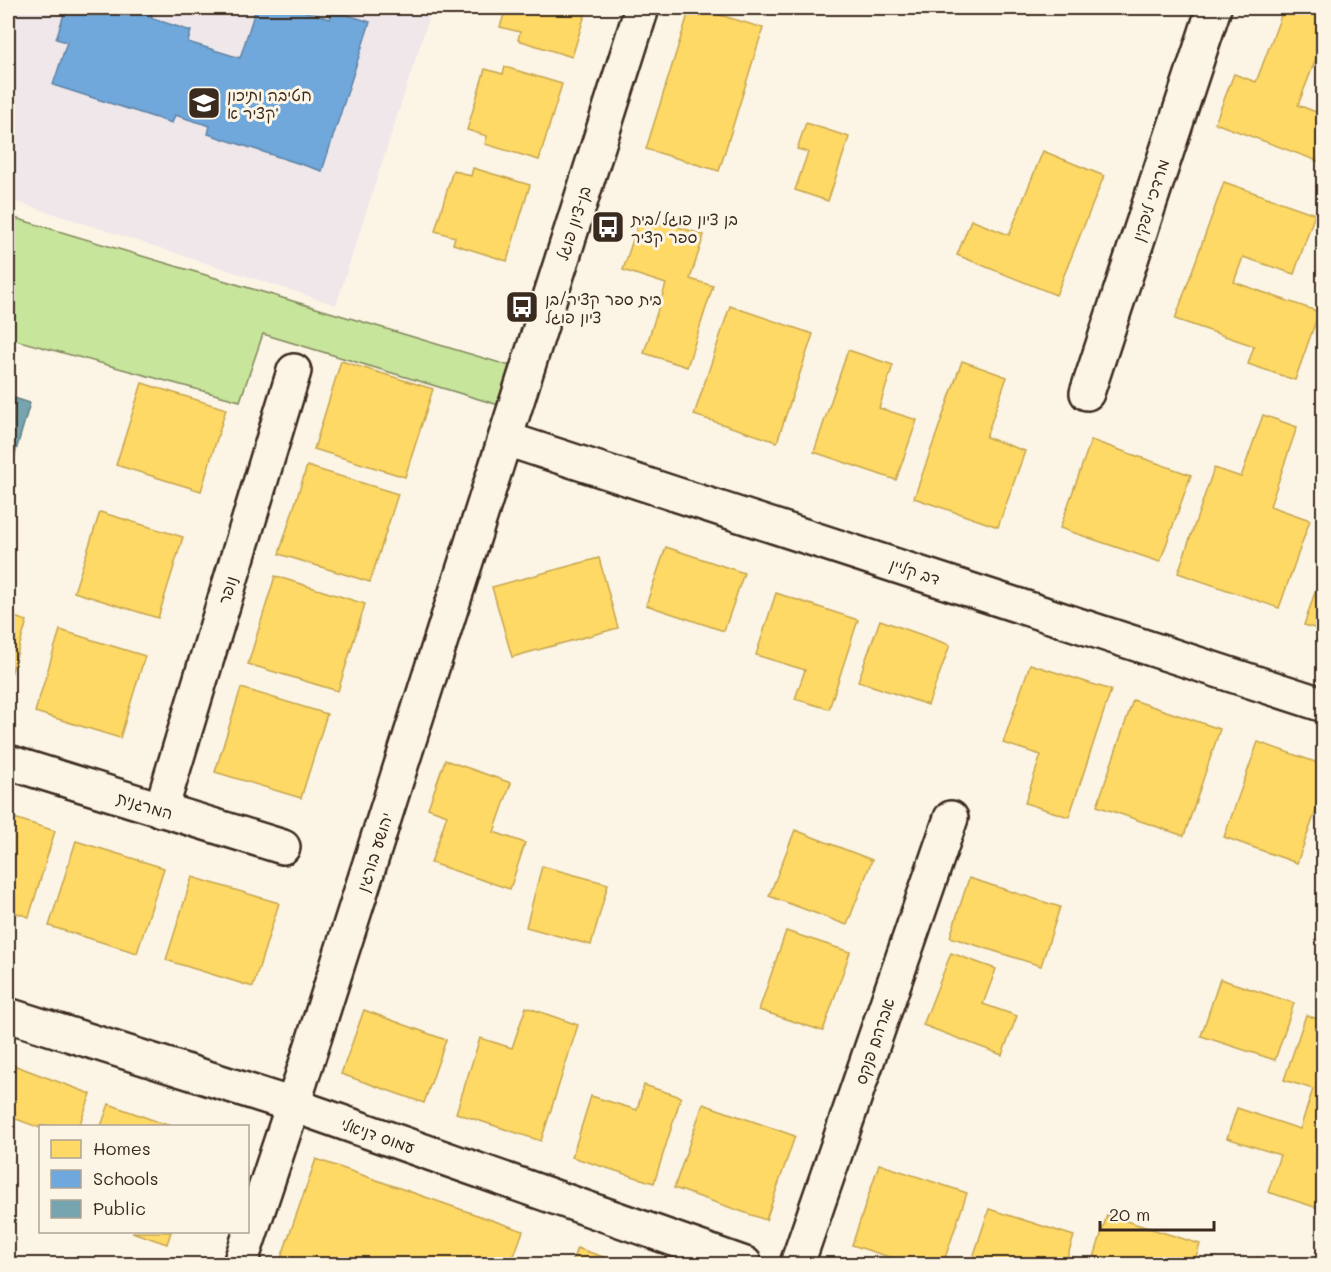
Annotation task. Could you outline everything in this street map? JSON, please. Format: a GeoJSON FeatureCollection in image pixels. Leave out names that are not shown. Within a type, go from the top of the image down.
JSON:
{"type":"FeatureCollection","features":[{"type":"Feature","properties":{"kind":"street","name":"בן-ציון פוגל"},"geometry":{"type":"LineString","coordinates":[[506,439],[520,388],[642,8]]}},
{"type":"Feature","properties":{"kind":"street","name":"מרדכי ליפקין"},"geometry":{"type":"LineString","coordinates":[[1087,393],[1214,8]]}},
{"type":"Feature","properties":{"kind":"street","name":"נופר"},"geometry":{"type":"LineString","coordinates":[[161,810],[294,371]]}},
{"type":"Feature","properties":{"kind":"street","name":"דב קליין"},"geometry":{"type":"LineString","coordinates":[[506,439],[1323,705]]}},
{"type":"Feature","properties":{"kind":"street","name":"יהושע בורגין"},"geometry":{"type":"LineString","coordinates":[[240,1264],[506,439]]}},
{"type":"Feature","properties":{"kind":"street","name":"המרגנית"},"geometry":{"type":"LineString","coordinates":[[8,762],[283,848]]}},
{"type":"Feature","properties":{"kind":"street","name":"אברהם פנקס"},"geometry":{"type":"LineString","coordinates":[[797,1264],[951,818]]}},
{"type":"Feature","properties":{"kind":"street","name":"עמוס דניאלי"},"geometry":{"type":"LineString","coordinates":[[8,1015],[293,1105],[745,1264]]}},
{"type":"Feature","properties":{"kind":"shaded area","name":"חטיבה ותיכון קציר א'"},"geometry":{"type":"Polygon","coordinates":[[[8,8],[432,8],[336,305],[8,199],[8,8]]]}},
{"type":"Feature","properties":{"kind":"green space"},"geometry":{"type":"Polygon","coordinates":[[[8,216],[517,368],[502,406],[263,334],[240,401],[8,338],[8,216]]]}},
{"type":"Feature","properties":{"kind":"building: Homes"},"geometry":{"type":"Polygon","coordinates":[[[506,8],[587,8],[572,57],[518,40],[520,32],[500,27],[506,8]]]}},
{"type":"Feature","properties":{"kind":"building: Homes"},"geometry":{"type":"Polygon","coordinates":[[[690,8],[697,8],[763,28],[719,171],[646,149],[690,8]]]}},
{"type":"Feature","properties":{"kind":"building: Homes"},"geometry":{"type":"Polygon","coordinates":[[[1007,8],[1033,8],[1030,15],[1007,8]]]}},
{"type":"Feature","properties":{"kind":"building: Homes"},"geometry":{"type":"Polygon","coordinates":[[[1284,8],[1324,8],[1324,38],[1298,105],[1324,115],[1323,163],[1215,123],[1234,74],[1256,82],[1284,8]]]}},
{"type":"Feature","properties":{"kind":"building: Homes"},"geometry":{"type":"Polygon","coordinates":[[[505,67],[562,84],[539,160],[485,144],[487,136],[467,130],[485,69],[503,74],[505,67]]]}},
{"type":"Feature","properties":{"kind":"building: Homes"},"geometry":{"type":"Polygon","coordinates":[[[806,123],[849,137],[828,201],[795,190],[808,152],[797,149],[806,123]]]}},
{"type":"Feature","properties":{"kind":"building: Homes"},"geometry":{"type":"Polygon","coordinates":[[[1043,151],[1104,176],[1056,295],[957,255],[971,220],[1009,235],[1043,151]]]}},
{"type":"Feature","properties":{"kind":"building: Homes"},"geometry":{"type":"Polygon","coordinates":[[[473,168],[530,185],[507,261],[453,244],[455,237],[435,231],[453,170],[471,176],[473,168]]]}},
{"type":"Feature","properties":{"kind":"building: Homes"},"geometry":{"type":"Polygon","coordinates":[[[1224,182],[1315,214],[1294,274],[1243,257],[1234,282],[1319,312],[1295,380],[1248,364],[1254,346],[1175,319],[1224,182]]]}},
{"type":"Feature","properties":{"kind":"building: Homes"},"geometry":{"type":"Polygon","coordinates":[[[641,215],[704,235],[690,279],[713,286],[687,367],[644,353],[666,284],[623,270],[641,215]]]}},
{"type":"Feature","properties":{"kind":"building: Homes"},"geometry":{"type":"Polygon","coordinates":[[[730,306],[813,334],[777,442],[694,415],[730,306]]]}},
{"type":"Feature","properties":{"kind":"building: Homes"},"geometry":{"type":"Polygon","coordinates":[[[848,350],[893,365],[879,408],[917,420],[896,480],[814,452],[848,350]]]}},
{"type":"Feature","properties":{"kind":"building: Homes"},"geometry":{"type":"Polygon","coordinates":[[[341,361],[433,389],[405,477],[314,449],[341,361]]]}},
{"type":"Feature","properties":{"kind":"building: Homes"},"geometry":{"type":"Polygon","coordinates":[[[962,361],[1007,377],[986,437],[1025,451],[998,527],[914,498],[962,361]]]}},
{"type":"Feature","properties":{"kind":"building: Homes"},"geometry":{"type":"Polygon","coordinates":[[[142,383],[226,409],[201,491],[116,465],[142,383]]]}},
{"type":"Feature","properties":{"kind":"building: Homes"},"geometry":{"type":"Polygon","coordinates":[[[1263,415],[1297,427],[1270,506],[1310,520],[1279,608],[1178,573],[1214,468],[1241,477],[1263,415]]]}},
{"type":"Feature","properties":{"kind":"building: Homes"},"geometry":{"type":"Polygon","coordinates":[[[1091,440],[1191,475],[1160,562],[1060,528],[1091,440]]]}},
{"type":"Feature","properties":{"kind":"building: Homes"},"geometry":{"type":"Polygon","coordinates":[[[307,466],[398,494],[370,582],[279,554],[307,466]]]}},
{"type":"Feature","properties":{"kind":"building: Homes"},"geometry":{"type":"Polygon","coordinates":[[[100,512],[183,537],[158,618],[74,592],[100,512]]]}},
{"type":"Feature","properties":{"kind":"building: Homes"},"geometry":{"type":"Polygon","coordinates":[[[666,547],[744,573],[724,631],[646,605],[666,547]]]}},
{"type":"Feature","properties":{"kind":"building: Homes"},"geometry":{"type":"Polygon","coordinates":[[[599,558],[618,628],[512,657],[492,587],[599,558]]]}},
{"type":"Feature","properties":{"kind":"building: Homes"},"geometry":{"type":"Polygon","coordinates":[[[1324,565],[1324,631],[1304,625],[1324,565]]]}},
{"type":"Feature","properties":{"kind":"building: Homes"},"geometry":{"type":"Polygon","coordinates":[[[275,576],[365,604],[338,691],[248,664],[275,576]]]}},
{"type":"Feature","properties":{"kind":"building: Homes"},"geometry":{"type":"Polygon","coordinates":[[[776,593],[858,620],[829,709],[795,699],[805,670],[756,655],[776,593]]]}},
{"type":"Feature","properties":{"kind":"building: Homes"},"geometry":{"type":"Polygon","coordinates":[[[8,615],[27,621],[8,684],[8,615]]]}},
{"type":"Feature","properties":{"kind":"building: Homes"},"geometry":{"type":"Polygon","coordinates":[[[880,620],[950,645],[928,705],[858,681],[880,620]]]}},
{"type":"Feature","properties":{"kind":"building: Homes"},"geometry":{"type":"Polygon","coordinates":[[[60,630],[145,656],[120,738],[35,712],[60,630]]]}},
{"type":"Feature","properties":{"kind":"building: Homes"},"geometry":{"type":"Polygon","coordinates":[[[1030,664],[1111,690],[1069,817],[1025,803],[1041,755],[1003,743],[1030,664]]]}},
{"type":"Feature","properties":{"kind":"building: Homes"},"geometry":{"type":"Polygon","coordinates":[[[241,688],[327,714],[301,798],[215,772],[241,688]]]}},
{"type":"Feature","properties":{"kind":"building: Homes"},"geometry":{"type":"Polygon","coordinates":[[[1133,700],[1220,729],[1184,836],[1097,806],[1133,700]]]}},
{"type":"Feature","properties":{"kind":"building: Homes"},"geometry":{"type":"Polygon","coordinates":[[[1258,742],[1324,765],[1324,788],[1297,863],[1224,837],[1258,742]]]}},
{"type":"Feature","properties":{"kind":"building: Homes"},"geometry":{"type":"Polygon","coordinates":[[[445,760],[511,783],[494,832],[525,843],[510,889],[431,863],[447,815],[428,808],[445,760]]]}},
{"type":"Feature","properties":{"kind":"building: Homes"},"geometry":{"type":"Polygon","coordinates":[[[8,816],[55,831],[29,917],[8,910],[8,816]]]}},
{"type":"Feature","properties":{"kind":"building: Homes"},"geometry":{"type":"Polygon","coordinates":[[[795,830],[872,860],[847,925],[769,896],[795,830]]]}},
{"type":"Feature","properties":{"kind":"building: Homes"},"geometry":{"type":"Polygon","coordinates":[[[76,841],[164,868],[137,953],[49,926],[76,841]]]}},
{"type":"Feature","properties":{"kind":"building: Homes"},"geometry":{"type":"Polygon","coordinates":[[[542,866],[608,884],[591,945],[526,927],[542,866]]]}},
{"type":"Feature","properties":{"kind":"building: Homes"},"geometry":{"type":"Polygon","coordinates":[[[192,877],[279,903],[253,987],[166,960],[192,877]]]}},
{"type":"Feature","properties":{"kind":"building: Homes"},"geometry":{"type":"Polygon","coordinates":[[[969,878],[1060,907],[1041,966],[950,937],[969,878]]]}},
{"type":"Feature","properties":{"kind":"building: Homes"},"geometry":{"type":"Polygon","coordinates":[[[786,931],[850,952],[823,1031],[759,1010],[786,931]]]}},
{"type":"Feature","properties":{"kind":"building: Homes"},"geometry":{"type":"Polygon","coordinates":[[[951,953],[996,969],[983,1004],[1017,1016],[1002,1055],[923,1025],[951,953]]]}},
{"type":"Feature","properties":{"kind":"building: Homes"},"geometry":{"type":"Polygon","coordinates":[[[1220,979],[1294,1003],[1275,1060],[1201,1036],[1220,979]]]}},
{"type":"Feature","properties":{"kind":"building: Homes"},"geometry":{"type":"Polygon","coordinates":[[[526,1007],[578,1025],[541,1141],[456,1113],[480,1038],[512,1048],[526,1007]]]}},
{"type":"Feature","properties":{"kind":"building: Homes"},"geometry":{"type":"Polygon","coordinates":[[[364,1010],[446,1040],[424,1103],[341,1074],[364,1010]]]}},
{"type":"Feature","properties":{"kind":"building: Homes"},"geometry":{"type":"Polygon","coordinates":[[[1306,1015],[1324,1021],[1324,1210],[1268,1192],[1280,1155],[1227,1138],[1237,1108],[1300,1129],[1313,1089],[1284,1080],[1306,1015]]]}},
{"type":"Feature","properties":{"kind":"building: Homes"},"geometry":{"type":"Polygon","coordinates":[[[8,1063],[91,1094],[79,1125],[39,1125],[39,1128],[8,1116],[8,1063]]]}},
{"type":"Feature","properties":{"kind":"building: Homes"},"geometry":{"type":"Polygon","coordinates":[[[644,1085],[681,1097],[654,1183],[572,1157],[591,1096],[637,1110],[644,1085]]]}},
{"type":"Feature","properties":{"kind":"building: Homes"},"geometry":{"type":"Polygon","coordinates":[[[109,1104],[169,1125],[101,1125],[109,1104]]]}},
{"type":"Feature","properties":{"kind":"building: Homes"},"geometry":{"type":"Polygon","coordinates":[[[703,1104],[795,1136],[766,1220],[674,1188],[703,1104]]]}},
{"type":"Feature","properties":{"kind":"building: Homes"},"geometry":{"type":"Polygon","coordinates":[[[316,1159],[523,1231],[511,1264],[279,1264],[316,1159]]]}},
{"type":"Feature","properties":{"kind":"building: Homes"},"geometry":{"type":"Polygon","coordinates":[[[879,1164],[967,1193],[943,1264],[911,1264],[852,1245],[879,1164]]]}},
{"type":"Feature","properties":{"kind":"building: Homes"},"geometry":{"type":"Polygon","coordinates":[[[989,1209],[1074,1236],[1065,1264],[971,1264],[989,1209]]]}},
{"type":"Feature","properties":{"kind":"building: Homes"},"geometry":{"type":"Polygon","coordinates":[[[1107,1215],[1200,1244],[1194,1264],[1092,1264],[1107,1215]]]}},
{"type":"Feature","properties":{"kind":"building: Homes"},"geometry":{"type":"Polygon","coordinates":[[[135,1233],[171,1233],[167,1244],[135,1233]]]}},
{"type":"Feature","properties":{"kind":"building: Homes"},"geometry":{"type":"Polygon","coordinates":[[[577,1248],[624,1264],[571,1264],[577,1248]]]}},
{"type":"Feature","properties":{"kind":"building: Homes"},"geometry":{"type":"Polygon","coordinates":[[[1257,1257],[1279,1264],[1254,1264],[1257,1257]]]}},
{"type":"Feature","properties":{"kind":"building: Schools"},"geometry":{"type":"Polygon","coordinates":[[[66,8],[77,12],[79,8],[154,8],[151,18],[191,31],[188,42],[240,58],[256,8],[294,8],[330,19],[332,10],[370,22],[322,171],[208,134],[210,126],[175,115],[172,123],[53,85],[67,42],[56,39],[66,8]]]}},
{"type":"Feature","properties":{"kind":"building: Public"},"geometry":{"type":"Polygon","coordinates":[[[8,396],[30,403],[8,478],[8,396]]]}},
{"type":"Feature","properties":{"kind":"place","name":"חטיבה ותיכון קציר א'"},"geometry":{"type":"Point","coordinates":[204,103]}},
{"type":"Feature","properties":{"kind":"place","name":"בן ציון פוגל/בית ספר קציר"},"geometry":{"type":"Point","coordinates":[608,227]}},
{"type":"Feature","properties":{"kind":"place","name":"בית ספר קציר/בן ציון פוגל"},"geometry":{"type":"Point","coordinates":[522,307]}}]}
